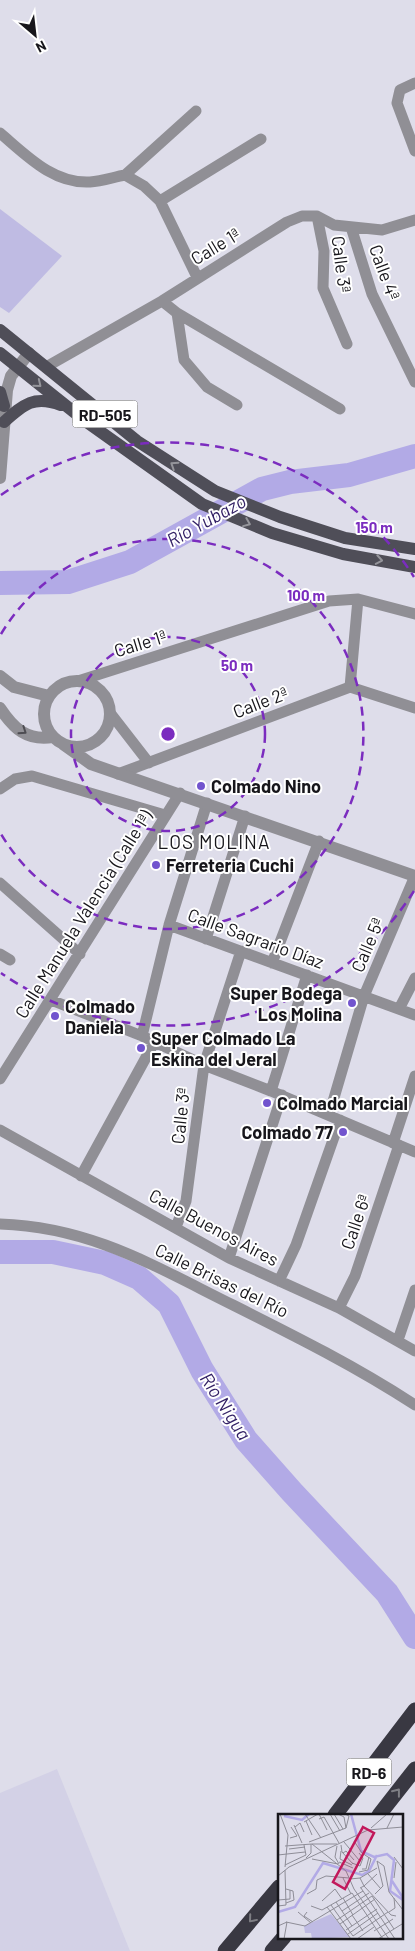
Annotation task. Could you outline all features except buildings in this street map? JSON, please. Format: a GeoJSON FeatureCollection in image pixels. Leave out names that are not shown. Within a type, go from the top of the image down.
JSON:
{"type":"FeatureCollection","features":[{"type":"Feature","properties":{"kind":"highway","name":"RD-6"},"geometry":{"type":"LineString","coordinates":[[336,1814],[415,1710]]}},
{"type":"Feature","properties":{"kind":"highway","name":"RD-6"},"geometry":{"type":"LineString","coordinates":[[381,1814],[415,1768]]}},
{"type":"Feature","properties":{"kind":"highway"},"geometry":{"type":"LineString","coordinates":[[225,1951],[278,1888]]}},
{"type":"Feature","properties":{"kind":"highway"},"geometry":{"type":"LineString","coordinates":[[272,1951],[283,1938]]}},
{"type":"Feature","properties":{"kind":"main road","name":"RD-505"},"geometry":{"type":"LineString","coordinates":[[0,330],[137,441],[215,491],[280,517],[345,538],[415,549]]}},
{"type":"Feature","properties":{"kind":"main road","name":"RD-505"},"geometry":{"type":"LineString","coordinates":[[0,353],[66,406],[202,504],[272,533],[343,554],[415,567]]}},
{"type":"Feature","properties":{"kind":"main road"},"geometry":{"type":"LineString","coordinates":[[0,392],[4,406]]}},
{"type":"Feature","properties":{"kind":"main road"},"geometry":{"type":"LineString","coordinates":[[4,424],[30,402],[39,400],[66,406]]}},
{"type":"Feature","properties":{"kind":"street"},"geometry":{"type":"LineString","coordinates":[[414,146],[397,103],[400,90],[415,83]]}},
{"type":"Feature","properties":{"kind":"street"},"geometry":{"type":"LineString","coordinates":[[0,133],[43,169],[71,181],[90,182],[125,175],[196,111]]}},
{"type":"Feature","properties":{"kind":"street"},"geometry":{"type":"LineString","coordinates":[[160,201],[261,138]]}},
{"type":"Feature","properties":{"kind":"street"},"geometry":{"type":"LineString","coordinates":[[125,175],[144,186],[160,201],[197,277]]}},
{"type":"Feature","properties":{"kind":"street","name":"Calle 1ª"},"geometry":{"type":"LineString","coordinates":[[46,366],[162,301],[197,277],[287,222],[302,216],[317,216]]}},
{"type":"Feature","properties":{"kind":"street"},"geometry":{"type":"LineString","coordinates":[[317,216],[334,225],[382,230],[415,220]]}},
{"type":"Feature","properties":{"kind":"street","name":"Calle 3ª"},"geometry":{"type":"LineString","coordinates":[[317,216],[324,251],[323,288],[347,344]]}},
{"type":"Feature","properties":{"kind":"street","name":"Calle 4ª"},"geometry":{"type":"LineString","coordinates":[[351,226],[372,294],[415,382]]}},
{"type":"Feature","properties":{"kind":"street"},"geometry":{"type":"LineString","coordinates":[[162,301],[177,313],[340,409]]}},
{"type":"Feature","properties":{"kind":"street"},"geometry":{"type":"LineString","coordinates":[[177,313],[184,360],[207,387],[237,405]]}},
{"type":"Feature","properties":{"kind":"street"},"geometry":{"type":"LineString","coordinates":[[0,478],[4,406],[11,376],[29,353]]}},
{"type":"Feature","properties":{"kind":"street"},"geometry":{"type":"LineString","coordinates":[[358,599],[350,687],[415,708]]}},
{"type":"Feature","properties":{"kind":"street","name":"Calle 1ª"},"geometry":{"type":"LineString","coordinates":[[78,680],[329,602],[358,599],[415,614]]}},
{"type":"Feature","properties":{"kind":"street"},"geometry":{"type":"LineString","coordinates":[[0,676],[14,687],[49,696]]}},
{"type":"Feature","properties":{"kind":"street"},"geometry":{"type":"LineString","coordinates":[[149,763],[111,714],[108,702],[101,691],[91,683],[78,680],[67,682],[49,696],[44,710],[45,724],[58,740],[91,764],[319,841],[415,876]]}},
{"type":"Feature","properties":{"kind":"street","name":"Calle 2ª"},"geometry":{"type":"LineString","coordinates":[[118,774],[350,687]]}},
{"type":"Feature","properties":{"kind":"street"},"geometry":{"type":"LineString","coordinates":[[0,708],[11,722],[24,733],[37,739],[58,740],[76,747],[88,745],[100,738],[108,727],[111,714]]}},
{"type":"Feature","properties":{"kind":"street"},"geometry":{"type":"LineString","coordinates":[[0,788],[15,780],[32,776],[165,815]]}},
{"type":"Feature","properties":{"kind":"street","name":"Calle Manuela Valencia (Calle 1ª)"},"geometry":{"type":"LineString","coordinates":[[0,1080],[180,793]]}},
{"type":"Feature","properties":{"kind":"street"},"geometry":{"type":"LineString","coordinates":[[142,1036],[169,925],[207,803]]}},
{"type":"Feature","properties":{"kind":"street"},"geometry":{"type":"LineString","coordinates":[[206,939],[245,816]]}},
{"type":"Feature","properties":{"kind":"street"},"geometry":{"type":"LineString","coordinates":[[272,962],[319,841]]}},
{"type":"Feature","properties":{"kind":"street","name":"Calle 5ª"},"geometry":{"type":"LineString","coordinates":[[329,1115],[364,996],[415,876]]}},
{"type":"Feature","properties":{"kind":"street"},"geometry":{"type":"LineString","coordinates":[[0,883],[80,954]]}},
{"type":"Feature","properties":{"kind":"street","name":"Calle Sagrario Díaz"},"geometry":{"type":"LineString","coordinates":[[169,925],[415,1015]]}},
{"type":"Feature","properties":{"kind":"street","name":"Calle 3ª"},"geometry":{"type":"LineString","coordinates":[[176,1227],[186,1201],[204,1065],[241,951]]}},
{"type":"Feature","properties":{"kind":"street"},"geometry":{"type":"LineString","coordinates":[[0,954],[10,960]]}},
{"type":"Feature","properties":{"kind":"street"},"geometry":{"type":"LineString","coordinates":[[271,1090],[306,975]]}},
{"type":"Feature","properties":{"kind":"street"},"geometry":{"type":"LineString","coordinates":[[399,1009],[415,978]]}},
{"type":"Feature","properties":{"kind":"street"},"geometry":{"type":"LineString","coordinates":[[51,1000],[155,1041],[204,1065],[271,1090],[415,1152]]}},
{"type":"Feature","properties":{"kind":"street"},"geometry":{"type":"LineString","coordinates":[[81,1176],[155,1041]]}},
{"type":"Feature","properties":{"kind":"street","name":"Calle 6ª"},"geometry":{"type":"LineString","coordinates":[[339,1308],[355,1276],[415,1076]]}},
{"type":"Feature","properties":{"kind":"street"},"geometry":{"type":"LineString","coordinates":[[229,1258],[282,1095]]}},
{"type":"Feature","properties":{"kind":"street"},"geometry":{"type":"LineString","coordinates":[[279,1281],[296,1246],[340,1120]]}},
{"type":"Feature","properties":{"kind":"street","name":"Calle Buenos Aires"},"geometry":{"type":"LineString","coordinates":[[0,1130],[229,1258],[339,1308],[415,1351]]}},
{"type":"Feature","properties":{"kind":"street","name":"Calle Brisas del Río"},"geometry":{"type":"LineString","coordinates":[[0,1224],[64,1230],[106,1244],[151,1263],[302,1339],[385,1385],[415,1406]]}},
{"type":"Feature","properties":{"kind":"street"},"geometry":{"type":"LineString","coordinates":[[398,1340],[415,1290]]}},
{"type":"Feature","properties":{"kind":"shaded area"},"geometry":{"type":"Polygon","coordinates":[[[0,209],[62,256],[9,313],[0,307],[0,209]]]}},
{"type":"Feature","properties":{"kind":"shaded area"},"geometry":{"type":"Polygon","coordinates":[[[57,1769],[130,1951],[0,1951],[0,1793],[57,1769]]]}},
{"type":"Feature","properties":{"kind":"waterway","name":"Río Yubazo"},"geometry":{"type":"LineString","coordinates":[[0,583],[68,582],[130,562],[262,489],[290,482],[349,475],[415,456]]}},
{"type":"Feature","properties":{"kind":"waterway","name":"Río Nigua"},"geometry":{"type":"LineString","coordinates":[[0,1252],[53,1252],[105,1263],[139,1278],[169,1304],[202,1370],[246,1440],[387,1593],[415,1637]]}},
{"type":"Feature","properties":{"kind":"place","name":"Colmado Nino"},"geometry":{"type":"Point","coordinates":[201,786]}},
{"type":"Feature","properties":{"kind":"place","name":"Ferreteria Cuchi"},"geometry":{"type":"Point","coordinates":[156,865]}},
{"type":"Feature","properties":{"kind":"place","name":"Super Bodega Los Molina"},"geometry":{"type":"Point","coordinates":[352,1003]}},
{"type":"Feature","properties":{"kind":"place","name":"Colmado Daniela"},"geometry":{"type":"Point","coordinates":[55,1016]}},
{"type":"Feature","properties":{"kind":"place","name":"Super Colmado La Eskina del Jeral"},"geometry":{"type":"Point","coordinates":[141,1048]}},
{"type":"Feature","properties":{"kind":"place","name":"Colmado Marcial"},"geometry":{"type":"Point","coordinates":[267,1103]}},
{"type":"Feature","properties":{"kind":"place","name":"Colmado 77"},"geometry":{"type":"Point","coordinates":[343,1132]}},
{"type":"Feature","properties":{"kind":"district","name":"LOS MOLINA"},"geometry":{"type":"Point","coordinates":[214,841]}}]}
